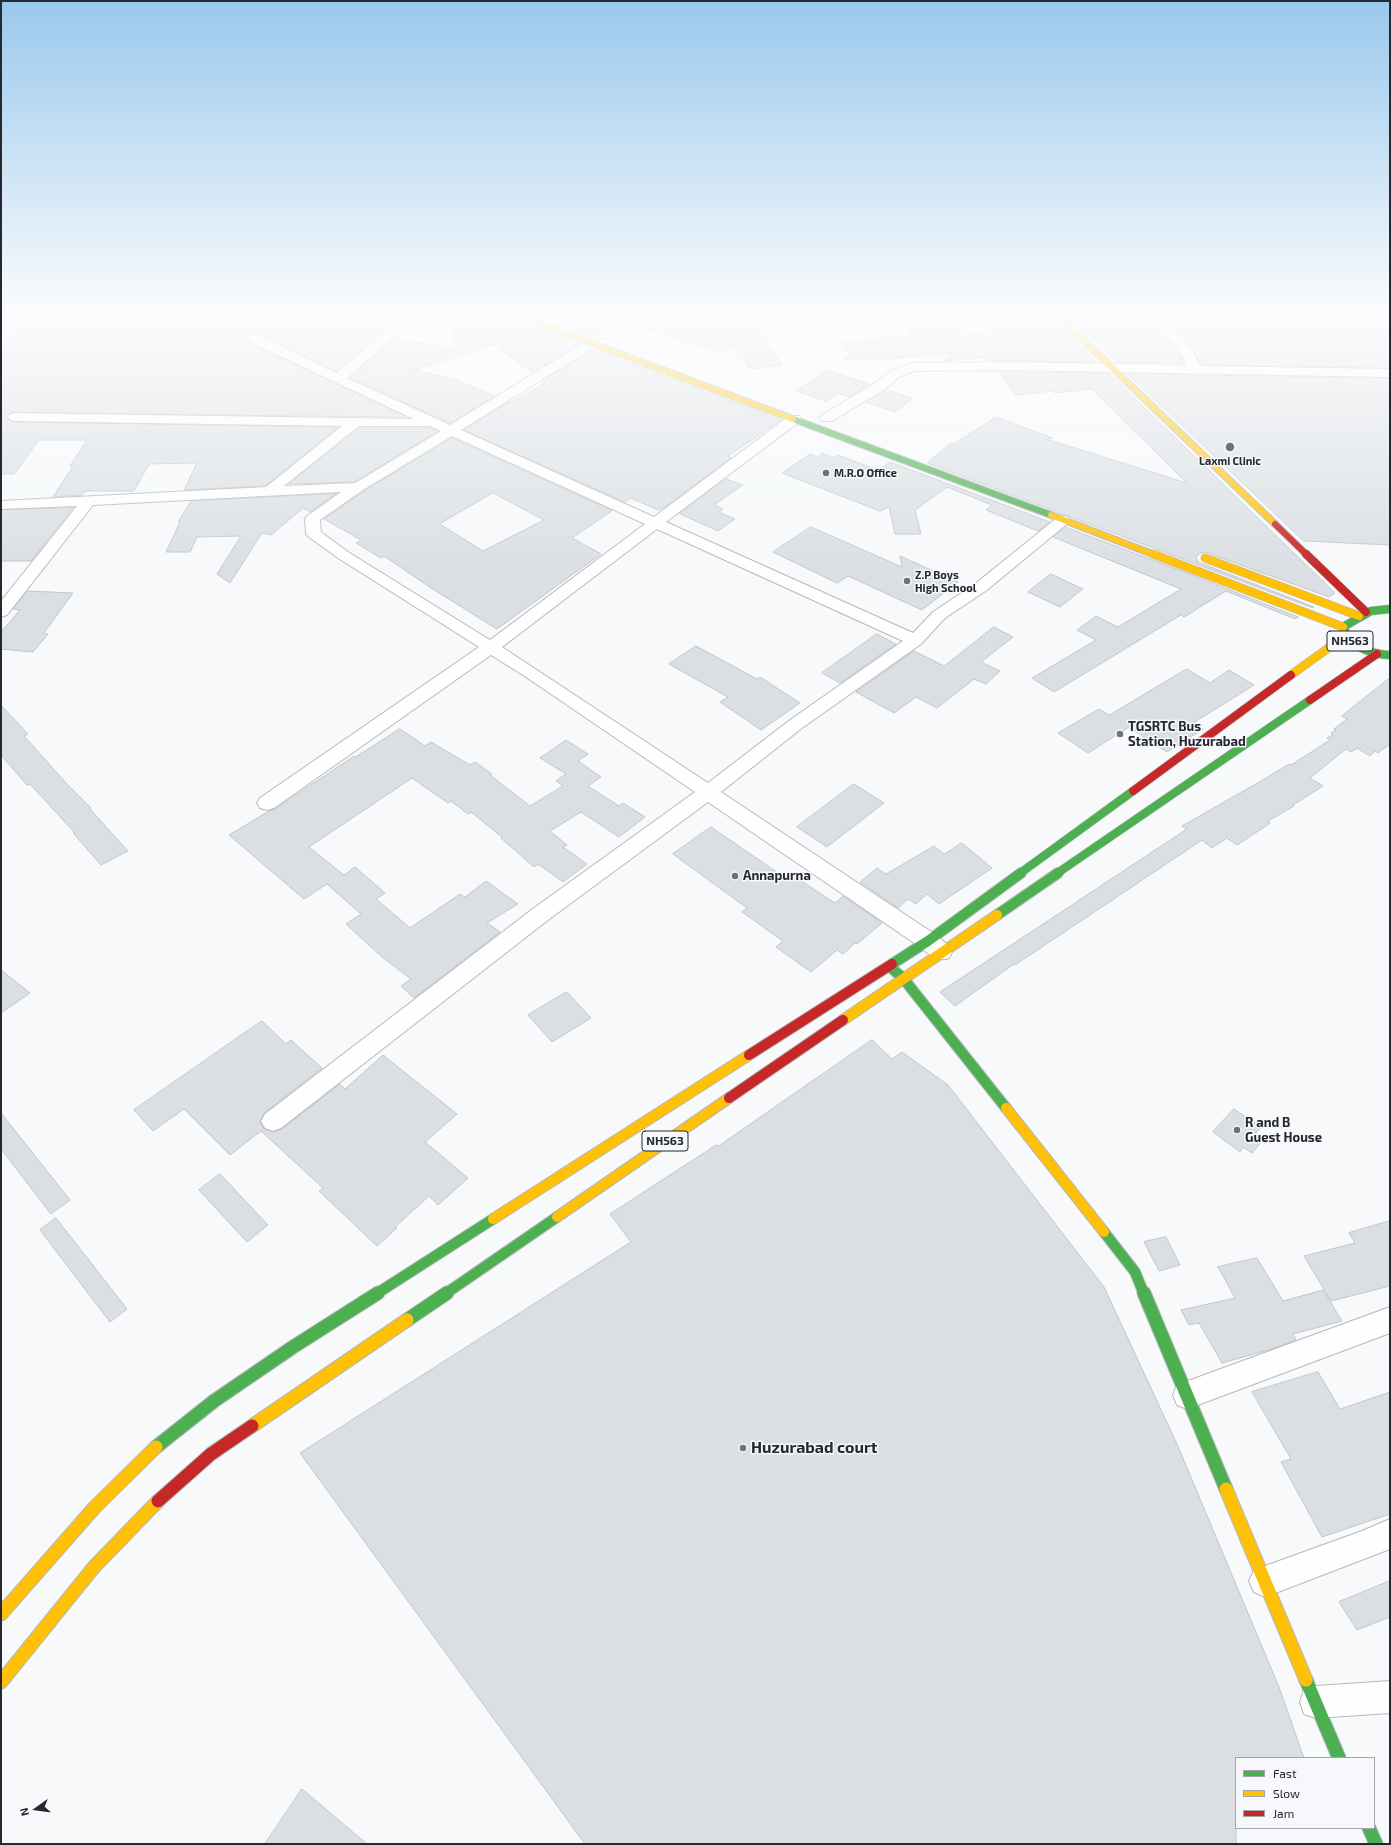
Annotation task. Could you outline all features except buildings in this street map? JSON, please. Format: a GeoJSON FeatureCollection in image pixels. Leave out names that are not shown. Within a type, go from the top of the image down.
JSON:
{"type":"FeatureCollection","features":[{"type":"Feature","properties":{"kind":"main road"},"geometry":{"type":"LineString","coordinates":[[738,398],[888,451],[1344,632]]}},
{"type":"Feature","properties":{"kind":"main road"},"geometry":{"type":"LineString","coordinates":[[1143,398],[1363,614]]}},
{"type":"Feature","properties":{"kind":"main road"},"geometry":{"type":"LineString","coordinates":[[823,417],[841,423]]}},
{"type":"Feature","properties":{"kind":"main road"},"geometry":{"type":"LineString","coordinates":[[1199,555],[1363,614]]}},
{"type":"Feature","properties":{"kind":"main road","name":"NH563"},"geometry":{"type":"LineString","coordinates":[[1,1614],[58,1547],[140,1461],[192,1418],[293,1347],[890,967],[928,941],[1344,632],[1363,614],[1381,608],[1390,609]]}},
{"type":"Feature","properties":{"kind":"main road","name":"NH563"},"geometry":{"type":"LineString","coordinates":[[1344,632],[1357,648],[1377,654],[1390,655]]}},
{"type":"Feature","properties":{"kind":"main road","name":"NH563"},"geometry":{"type":"LineString","coordinates":[[1,1682],[94,1567],[158,1501],[211,1454],[1377,654]]}},
{"type":"Feature","properties":{"kind":"main road"},"geometry":{"type":"LineString","coordinates":[[890,967],[903,978],[1135,1272],[1340,1757]]}},
{"type":"Feature","properties":{"kind":"main road"},"geometry":{"type":"LineString","coordinates":[[1369,1829],[1376,1844]]}},
{"type":"Feature","properties":{"kind":"street"},"geometry":{"type":"LineString","coordinates":[[380,398],[434,424],[451,430],[915,640]]}},
{"type":"Feature","properties":{"kind":"street"},"geometry":{"type":"LineString","coordinates":[[502,398],[358,487],[312,519],[314,534],[342,555],[532,673],[928,941],[941,952]]}},
{"type":"Feature","properties":{"kind":"street"},"geometry":{"type":"LineString","coordinates":[[823,417],[858,398]]}},
{"type":"Feature","properties":{"kind":"street"},"geometry":{"type":"LineString","coordinates":[[15,417],[434,424]]}},
{"type":"Feature","properties":{"kind":"street"},"geometry":{"type":"LineString","coordinates":[[267,803],[491,647],[794,419]]}},
{"type":"Feature","properties":{"kind":"street"},"geometry":{"type":"LineString","coordinates":[[270,490],[354,423]]}},
{"type":"Feature","properties":{"kind":"street"},"geometry":{"type":"LineString","coordinates":[[1,504],[358,487]]}},
{"type":"Feature","properties":{"kind":"street"},"geometry":{"type":"LineString","coordinates":[[1,612],[88,501]]}},
{"type":"Feature","properties":{"kind":"street"},"geometry":{"type":"LineString","coordinates":[[273,1121],[541,914],[708,791],[740,770],[796,724],[846,687],[915,640],[939,615],[982,587],[1063,520]]}},
{"type":"Feature","properties":{"kind":"street"},"geometry":{"type":"LineString","coordinates":[[1187,1395],[1390,1320]]}},
{"type":"Feature","properties":{"kind":"street"},"geometry":{"type":"LineString","coordinates":[[1265,1580],[1365,1545],[1390,1534]]}},
{"type":"Feature","properties":{"kind":"street"},"geometry":{"type":"LineString","coordinates":[[1316,1702],[1390,1697]]}},
{"type":"Feature","properties":{"kind":"traffic: fast"},"geometry":{"type":"LineString","coordinates":[[793,419],[1051,515]]}},
{"type":"Feature","properties":{"kind":"traffic: fast"},"geometry":{"type":"LineString","coordinates":[[1388,655],[1366,651],[1355,645],[1350,640],[1343,627],[1371,611],[1390,609]]}},
{"type":"Feature","properties":{"kind":"traffic: fast"},"geometry":{"type":"LineString","coordinates":[[997,915],[1310,700]]}},
{"type":"Feature","properties":{"kind":"traffic: fast"},"geometry":{"type":"LineString","coordinates":[[892,964],[928,941],[1133,791]]}},
{"type":"Feature","properties":{"kind":"traffic: fast"},"geometry":{"type":"LineString","coordinates":[[890,967],[903,978],[1006,1108]]}},
{"type":"Feature","properties":{"kind":"traffic: fast"},"geometry":{"type":"LineString","coordinates":[[407,1320],[557,1217]]}},
{"type":"Feature","properties":{"kind":"traffic: fast"},"geometry":{"type":"LineString","coordinates":[[156,1447],[214,1401],[293,1347],[493,1219]]}},
{"type":"Feature","properties":{"kind":"traffic: fast"},"geometry":{"type":"LineString","coordinates":[[1104,1232],[1135,1272],[1226,1489]]}},
{"type":"Feature","properties":{"kind":"traffic: fast"},"geometry":{"type":"LineString","coordinates":[[1306,1680],[1339,1757]]}},
{"type":"Feature","properties":{"kind":"traffic: fast"},"geometry":{"type":"LineString","coordinates":[[1369,1829],[1376,1844]]}},
{"type":"Feature","properties":{"kind":"traffic: slow"},"geometry":{"type":"LineString","coordinates":[[737,398],[793,419]]}},
{"type":"Feature","properties":{"kind":"traffic: slow"},"geometry":{"type":"LineString","coordinates":[[1144,398],[1275,524]]}},
{"type":"Feature","properties":{"kind":"traffic: slow"},"geometry":{"type":"LineString","coordinates":[[1051,515],[1343,627]]}},
{"type":"Feature","properties":{"kind":"traffic: slow"},"geometry":{"type":"LineString","coordinates":[[1205,558],[1359,616]]}},
{"type":"Feature","properties":{"kind":"traffic: slow"},"geometry":{"type":"LineString","coordinates":[[1291,675],[1345,636]]}},
{"type":"Feature","properties":{"kind":"traffic: slow"},"geometry":{"type":"LineString","coordinates":[[843,1020],[997,915]]}},
{"type":"Feature","properties":{"kind":"traffic: slow"},"geometry":{"type":"LineString","coordinates":[[493,1219],[749,1055]]}},
{"type":"Feature","properties":{"kind":"traffic: slow"},"geometry":{"type":"LineString","coordinates":[[557,1217],[729,1098]]}},
{"type":"Feature","properties":{"kind":"traffic: slow"},"geometry":{"type":"LineString","coordinates":[[1006,1108],[1104,1232]]}},
{"type":"Feature","properties":{"kind":"traffic: slow"},"geometry":{"type":"LineString","coordinates":[[252,1426],[407,1320]]}},
{"type":"Feature","properties":{"kind":"traffic: slow"},"geometry":{"type":"LineString","coordinates":[[1,1614],[95,1507],[156,1447]]}},
{"type":"Feature","properties":{"kind":"traffic: slow"},"geometry":{"type":"LineString","coordinates":[[1226,1489],[1306,1680]]}},
{"type":"Feature","properties":{"kind":"traffic: slow"},"geometry":{"type":"LineString","coordinates":[[1,1682],[94,1567],[158,1501]]}},
{"type":"Feature","properties":{"kind":"traffic: jam"},"geometry":{"type":"LineString","coordinates":[[1275,524],[1366,612]]}},
{"type":"Feature","properties":{"kind":"traffic: jam"},"geometry":{"type":"LineString","coordinates":[[1310,700],[1377,654]]}},
{"type":"Feature","properties":{"kind":"traffic: jam"},"geometry":{"type":"LineString","coordinates":[[1133,791],[1291,675]]}},
{"type":"Feature","properties":{"kind":"traffic: jam"},"geometry":{"type":"LineString","coordinates":[[749,1055],[892,964]]}},
{"type":"Feature","properties":{"kind":"traffic: jam"},"geometry":{"type":"LineString","coordinates":[[729,1098],[843,1020]]}},
{"type":"Feature","properties":{"kind":"traffic: jam"},"geometry":{"type":"LineString","coordinates":[[158,1501],[211,1454],[252,1426]]}},
{"type":"Feature","properties":{"kind":"place","name":"Laxmi Clinic"},"geometry":{"type":"Point","coordinates":[1230,447]}},
{"type":"Feature","properties":{"kind":"place","name":"M.R.O Office"},"geometry":{"type":"Point","coordinates":[826,473]}},
{"type":"Feature","properties":{"kind":"place","name":"Z.P Boys High School"},"geometry":{"type":"Point","coordinates":[907,581]}},
{"type":"Feature","properties":{"kind":"place","name":"TGSRTC Bus Station, Huzurabad"},"geometry":{"type":"Point","coordinates":[1120,734]}},
{"type":"Feature","properties":{"kind":"place","name":"Annapurna"},"geometry":{"type":"Point","coordinates":[735,876]}},
{"type":"Feature","properties":{"kind":"place","name":"R and B Guest House"},"geometry":{"type":"Point","coordinates":[1237,1130]}},
{"type":"Feature","properties":{"kind":"place","name":"Huzurabad court"},"geometry":{"type":"Point","coordinates":[743,1448]}}]}
